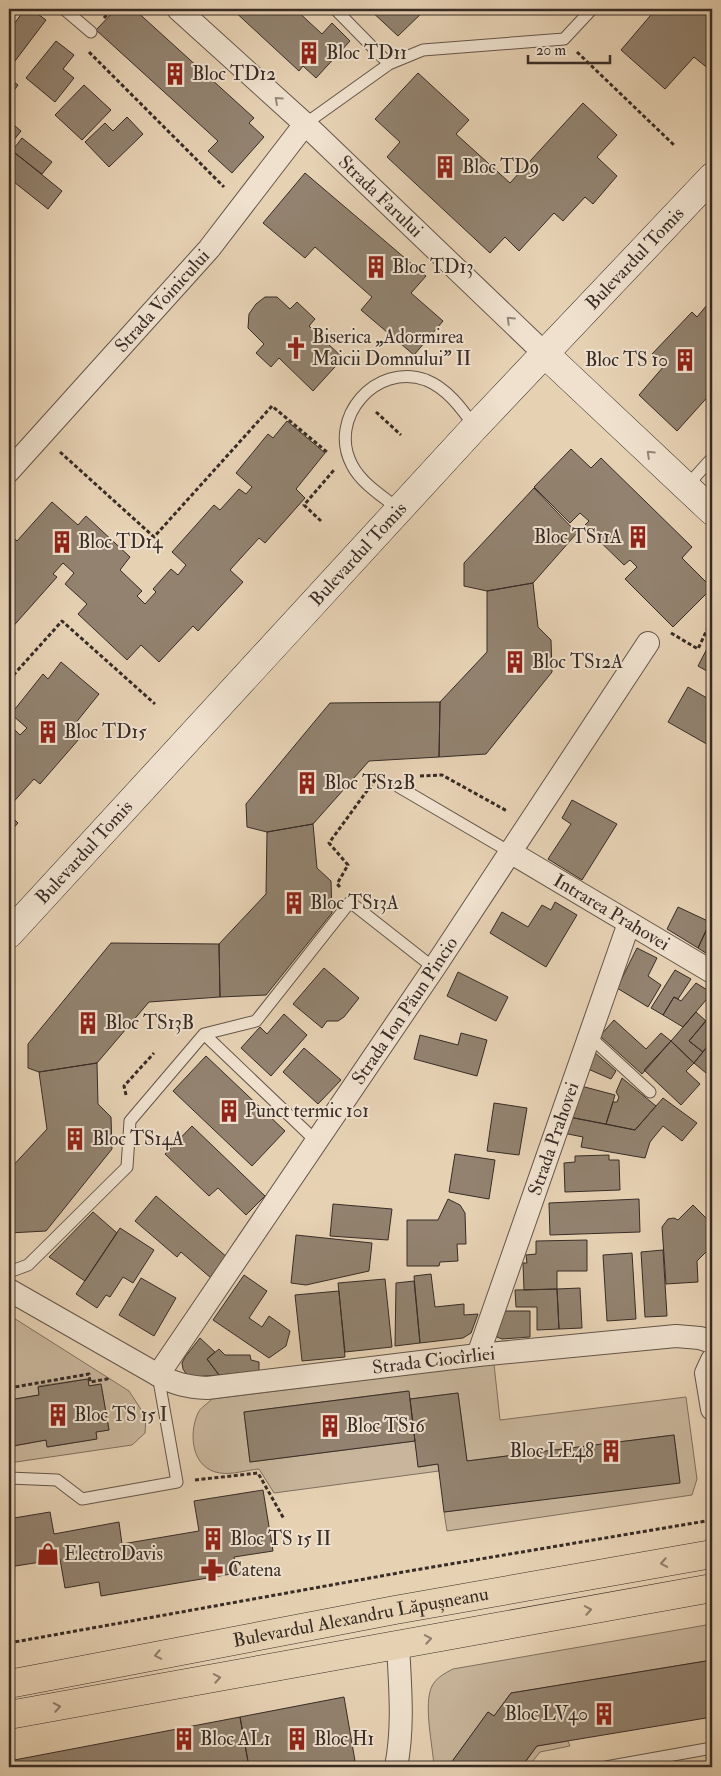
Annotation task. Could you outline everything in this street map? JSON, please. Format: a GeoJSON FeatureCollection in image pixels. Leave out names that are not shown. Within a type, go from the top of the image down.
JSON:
{"type":"FeatureCollection","features":[{"type":"Feature","properties":{"kind":"main road","name":"Bulevardul Tomis"},"geometry":{"type":"LineString","coordinates":[[9,934],[475,427],[712,177]]}},
{"type":"Feature","properties":{"kind":"main road","name":"Strada Farului"},"geometry":{"type":"LineString","coordinates":[[545,354],[712,511]]}},
{"type":"Feature","properties":{"kind":"main road","name":"Bulevardul Alexandru Lăpușneanu"},"geometry":{"type":"LineString","coordinates":[[9,1684],[395,1610],[712,1554]]}},
{"type":"Feature","properties":{"kind":"main road","name":"Bulevardul Alexandru Lăpușneanu"},"geometry":{"type":"LineString","coordinates":[[9,1715],[712,1588]]}},
{"type":"Feature","properties":{"kind":"street","name":"Strada Farului"},"geometry":{"type":"LineString","coordinates":[[178,9],[305,124],[545,354]]}},
{"type":"Feature","properties":{"kind":"street","name":"Strada Voinicului"},"geometry":{"type":"LineString","coordinates":[[9,471],[209,249],[305,124]]}},
{"type":"Feature","properties":{"kind":"street","name":"Strada Ion Păun Pincio"},"geometry":{"type":"LineString","coordinates":[[158,1375],[434,968],[648,643]]}},
{"type":"Feature","properties":{"kind":"street","name":"Intrarea Prahovei"},"geometry":{"type":"LineString","coordinates":[[510,852],[712,972]]}},
{"type":"Feature","properties":{"kind":"street","name":"Strada Prahovei"},"geometry":{"type":"LineString","coordinates":[[478,1355],[629,923]]}},
{"type":"Feature","properties":{"kind":"street","name":"Strada Ciocîrliei"},"geometry":{"type":"LineString","coordinates":[[9,1290],[123,1356],[171,1382],[186,1387],[207,1388],[478,1355],[676,1336],[700,1338],[712,1342]]}},
{"type":"Feature","properties":{"kind":"street"},"geometry":{"type":"LineString","coordinates":[[709,1367],[712,1409]]}},
{"type":"Feature","properties":{"kind":"street"},"geometry":{"type":"LineString","coordinates":[[396,1767],[400,1749],[401,1721],[398,1645]]}},
{"type":"Feature","properties":{"kind":"lane"},"geometry":{"type":"LineString","coordinates":[[64,9],[91,32]]}},
{"type":"Feature","properties":{"kind":"lane"},"geometry":{"type":"LineString","coordinates":[[335,9],[389,64]]}},
{"type":"Feature","properties":{"kind":"lane"},"geometry":{"type":"LineString","coordinates":[[305,124],[389,64],[423,50],[564,39],[592,9]]}},
{"type":"Feature","properties":{"kind":"lane"},"geometry":{"type":"LineString","coordinates":[[399,509],[361,477],[352,466],[347,452],[345,438],[347,424],[352,410],[360,398],[370,388],[383,381],[397,377],[426,380],[438,386],[450,396],[475,427]]}},
{"type":"Feature","properties":{"kind":"lane"},"geometry":{"type":"LineString","coordinates":[[686,487],[712,458]]}},
{"type":"Feature","properties":{"kind":"lane"},"geometry":{"type":"LineString","coordinates":[[399,787],[510,852]]}},
{"type":"Feature","properties":{"kind":"lane"},"geometry":{"type":"LineString","coordinates":[[9,1272],[28,1265],[127,1167],[130,1121],[204,1034],[256,1021],[350,902],[434,968]]}},
{"type":"Feature","properties":{"kind":"lane"},"geometry":{"type":"LineString","coordinates":[[204,1034],[316,1141]]}},
{"type":"Feature","properties":{"kind":"lane"},"geometry":{"type":"LineString","coordinates":[[590,1036],[650,1092]]}},
{"type":"Feature","properties":{"kind":"lane"},"geometry":{"type":"LineString","coordinates":[[9,1478],[57,1480],[82,1499],[177,1482],[158,1375]]}},
{"type":"Feature","properties":{"kind":"lane"},"geometry":{"type":"LineString","coordinates":[[606,1767],[712,1748]]}},
{"type":"Feature","properties":{"kind":"path"},"geometry":{"type":"LineString","coordinates":[[564,39],[674,145]]}},
{"type":"Feature","properties":{"kind":"path"},"geometry":{"type":"LineString","coordinates":[[87,51],[242,205]]}},
{"type":"Feature","properties":{"kind":"path"},"geometry":{"type":"LineString","coordinates":[[360,398],[401,435]]}},
{"type":"Feature","properties":{"kind":"path"},"geometry":{"type":"LineString","coordinates":[[41,434],[154,537],[272,406],[332,457]]}},
{"type":"Feature","properties":{"kind":"path"},"geometry":{"type":"LineString","coordinates":[[321,521],[304,505],[340,463]]}},
{"type":"Feature","properties":{"kind":"path"},"geometry":{"type":"LineString","coordinates":[[667,631],[698,649],[712,619]]}},
{"type":"Feature","properties":{"kind":"path"},"geometry":{"type":"LineString","coordinates":[[9,680],[62,621],[155,704]]}},
{"type":"Feature","properties":{"kind":"path"},"geometry":{"type":"LineString","coordinates":[[9,1388],[89,1374],[90,1382],[107,1379],[123,1356]]}},
{"type":"Feature","properties":{"kind":"path"},"geometry":{"type":"LineString","coordinates":[[177,1482],[258,1473],[284,1519]]}},
{"type":"Feature","properties":{"kind":"path"},"geometry":{"type":"LineString","coordinates":[[9,1643],[409,1571],[712,1520]]}},
{"type":"Feature","properties":{"kind":"shaded area"},"geometry":{"type":"Polygon","coordinates":[[[9,1315],[129,1391],[146,1417],[145,1433],[132,1445],[9,1463],[9,1453],[13,1452],[13,1446],[46,1440],[48,1447],[96,1439],[96,1432],[109,1430],[101,1384],[89,1386],[87,1379],[38,1386],[39,1395],[9,1400],[9,1315]]]}},
{"type":"Feature","properties":{"kind":"shaded area"},"geometry":{"type":"Polygon","coordinates":[[[494,1364],[500,1420],[686,1397],[697,1479],[692,1495],[447,1531],[444,1512],[680,1482],[674,1435],[467,1461],[458,1393],[410,1399],[408,1391],[244,1412],[250,1462],[415,1441],[419,1467],[438,1464],[439,1471],[274,1493],[259,1469],[220,1473],[203,1465],[195,1450],[193,1431],[195,1422],[199,1411],[212,1399],[494,1364]]]}},
{"type":"Feature","properties":{"kind":"shaded area"},"geometry":{"type":"Polygon","coordinates":[[[712,1624],[712,1660],[511,1693],[494,1716],[488,1712],[448,1767],[434,1767],[428,1714],[429,1694],[436,1681],[453,1669],[712,1624]]]}},
{"type":"Feature","properties":{"kind":"shaded area"},"geometry":{"type":"Polygon","coordinates":[[[568,1741],[570,1746],[540,1752],[528,1767],[522,1767],[537,1746],[568,1741]]]}},
{"type":"Feature","properties":{"kind":"building"},"geometry":{"type":"Polygon","coordinates":[[[25,9],[31,9],[46,20],[12,65],[9,63],[9,31],[25,9]]]}},
{"type":"Feature","properties":{"kind":"building","name":"Bloc TD12"},"geometry":{"type":"Polygon","coordinates":[[[116,9],[134,9],[254,118],[249,123],[264,137],[232,173],[208,151],[218,141],[96,30],[116,9]]]}},
{"type":"Feature","properties":{"kind":"building","name":"Bloc TD11"},"geometry":{"type":"Polygon","coordinates":[[[232,9],[295,9],[322,34],[332,23],[350,41],[316,78],[303,66],[299,71],[232,9]]]}},
{"type":"Feature","properties":{"kind":"building"},"geometry":{"type":"Polygon","coordinates":[[[369,9],[426,9],[398,36],[369,9]]]}},
{"type":"Feature","properties":{"kind":"building"},"geometry":{"type":"Polygon","coordinates":[[[656,9],[681,9],[685,12],[688,9],[712,9],[712,67],[710,70],[694,57],[665,89],[621,50],[656,9]]]}},
{"type":"Feature","properties":{"kind":"building"},"geometry":{"type":"Polygon","coordinates":[[[56,41],[74,55],[63,69],[74,78],[55,102],[26,78],[56,41]]]}},
{"type":"Feature","properties":{"kind":"building","name":"Bloc TD9"},"geometry":{"type":"Polygon","coordinates":[[[418,73],[469,120],[456,134],[510,183],[583,103],[617,135],[597,157],[617,176],[593,204],[585,197],[563,221],[554,213],[519,251],[505,237],[490,253],[387,157],[400,142],[375,119],[418,73]]]}},
{"type":"Feature","properties":{"kind":"building"},"geometry":{"type":"Polygon","coordinates":[[[9,78],[18,85],[9,97],[9,78]]]}},
{"type":"Feature","properties":{"kind":"building"},"geometry":{"type":"Polygon","coordinates":[[[84,85],[111,110],[82,140],[55,115],[84,85]]]}},
{"type":"Feature","properties":{"kind":"building"},"geometry":{"type":"Polygon","coordinates":[[[127,117],[143,134],[109,167],[85,142],[105,123],[113,131],[127,117]]]}},
{"type":"Feature","properties":{"kind":"building"},"geometry":{"type":"Polygon","coordinates":[[[9,121],[21,131],[9,146],[9,121]]]}},
{"type":"Feature","properties":{"kind":"building"},"geometry":{"type":"Polygon","coordinates":[[[22,138],[52,162],[42,174],[12,151],[22,138]]]}},
{"type":"Feature","properties":{"kind":"building"},"geometry":{"type":"Polygon","coordinates":[[[9,148],[62,191],[48,209],[9,178],[9,148]]]}},
{"type":"Feature","properties":{"kind":"building","name":"Bloc TD13"},"geometry":{"type":"Polygon","coordinates":[[[305,173],[426,276],[411,293],[443,321],[414,355],[361,310],[372,297],[315,247],[305,258],[263,223],[305,173]]]}},
{"type":"Feature","properties":{"kind":"building","name":"Biserica „Adormirea Maicii Domnului” II"},"geometry":{"type":"Polygon","coordinates":[[[265,297],[277,297],[290,309],[297,302],[315,319],[309,326],[343,358],[313,391],[279,358],[271,367],[256,353],[264,344],[248,328],[249,314],[256,304],[265,297]]]}},
{"type":"Feature","properties":{"kind":"building","name":"Bloc TS 10"},"geometry":{"type":"Polygon","coordinates":[[[712,299],[712,392],[677,431],[639,395],[664,366],[652,354],[692,312],[697,317],[712,299]]]}},
{"type":"Feature","properties":{"kind":"building","name":"Bloc TD14"},"geometry":{"type":"Polygon","coordinates":[[[287,421],[325,453],[296,489],[305,498],[265,543],[259,538],[230,570],[243,582],[198,631],[193,626],[159,662],[141,645],[127,660],[78,614],[87,604],[65,584],[74,573],[63,563],[53,574],[57,577],[9,631],[9,543],[14,538],[17,541],[52,502],[78,525],[86,516],[130,557],[120,570],[142,591],[137,596],[145,604],[156,592],[153,589],[171,569],[178,575],[186,565],[172,552],[214,505],[220,510],[239,489],[246,494],[252,487],[236,473],[268,434],[273,438],[287,421]]]}},
{"type":"Feature","properties":{"kind":"building","name":"Bloc TS11A"},"geometry":{"type":"Polygon","coordinates":[[[571,449],[591,468],[601,458],[692,547],[682,558],[712,588],[673,627],[625,579],[637,567],[630,560],[624,565],[584,526],[589,521],[580,513],[570,523],[534,487],[571,449]]]}},
{"type":"Feature","properties":{"kind":"building"},"geometry":{"type":"Polygon","coordinates":[[[534,488],[577,533],[533,583],[487,591],[464,586],[464,563],[534,488]]]}},
{"type":"Feature","properties":{"kind":"building","name":"Bloc TS12A"},"geometry":{"type":"Polygon","coordinates":[[[533,583],[538,627],[551,640],[552,672],[486,754],[439,757],[440,702],[487,652],[487,591],[533,583]]]}},
{"type":"Feature","properties":{"kind":"building"},"geometry":{"type":"Polygon","coordinates":[[[712,639],[712,674],[698,666],[712,639]]]}},
{"type":"Feature","properties":{"kind":"building","name":"Bloc TD15"},"geometry":{"type":"Polygon","coordinates":[[[61,662],[99,694],[70,730],[79,739],[40,784],[34,779],[9,807],[9,735],[14,729],[20,735],[27,728],[11,714],[43,674],[48,679],[61,662]]]}},
{"type":"Feature","properties":{"kind":"building"},"geometry":{"type":"Polygon","coordinates":[[[688,687],[712,701],[712,747],[668,722],[688,687]]]}},
{"type":"Feature","properties":{"kind":"building","name":"Bloc TS12B"},"geometry":{"type":"Polygon","coordinates":[[[440,702],[439,757],[369,761],[313,824],[267,832],[247,827],[246,804],[330,703],[440,702]]]}},
{"type":"Feature","properties":{"kind":"building"},"geometry":{"type":"Polygon","coordinates":[[[572,800],[617,824],[582,880],[548,859],[571,824],[562,818],[572,800]]]}},
{"type":"Feature","properties":{"kind":"building"},"geometry":{"type":"Polygon","coordinates":[[[9,814],[18,823],[9,833],[9,814]]]}},
{"type":"Feature","properties":{"kind":"building","name":"Bloc TS13A"},"geometry":{"type":"Polygon","coordinates":[[[313,824],[317,868],[331,881],[332,913],[266,995],[220,997],[219,944],[266,894],[267,832],[313,824]]]}},
{"type":"Feature","properties":{"kind":"building"},"geometry":{"type":"Polygon","coordinates":[[[555,902],[577,915],[546,967],[490,933],[502,912],[528,927],[542,905],[551,910],[555,902]]]}},
{"type":"Feature","properties":{"kind":"building"},"geometry":{"type":"Polygon","coordinates":[[[678,907],[710,922],[698,948],[667,929],[678,907]]]}},
{"type":"Feature","properties":{"kind":"building"},"geometry":{"type":"Polygon","coordinates":[[[710,922],[712,923],[712,957],[698,948],[710,922]]]}},
{"type":"Feature","properties":{"kind":"building","name":"Bloc TS13B"},"geometry":{"type":"Polygon","coordinates":[[[111,943],[219,944],[220,997],[149,1002],[97,1063],[39,1072],[28,1068],[28,1044],[111,943]]]}},
{"type":"Feature","properties":{"kind":"building"},"geometry":{"type":"Polygon","coordinates":[[[637,948],[657,958],[648,976],[661,985],[648,1007],[617,988],[637,948]]]}},
{"type":"Feature","properties":{"kind":"building"},"geometry":{"type":"Polygon","coordinates":[[[324,968],[359,998],[344,1017],[338,1021],[327,1021],[322,1028],[293,1004],[324,968]]]}},
{"type":"Feature","properties":{"kind":"building"},"geometry":{"type":"Polygon","coordinates":[[[675,970],[691,979],[678,999],[674,997],[663,1015],[651,1008],[675,970]]]}},
{"type":"Feature","properties":{"kind":"building"},"geometry":{"type":"Polygon","coordinates":[[[458,972],[508,997],[496,1021],[447,996],[458,972]]]}},
{"type":"Feature","properties":{"kind":"building"},"geometry":{"type":"Polygon","coordinates":[[[696,983],[712,993],[683,1027],[663,1015],[674,997],[681,1001],[696,983]]]}},
{"type":"Feature","properties":{"kind":"building"},"geometry":{"type":"Polygon","coordinates":[[[696,1012],[706,1021],[689,1041],[703,1052],[694,1063],[671,1041],[696,1012]]]}},
{"type":"Feature","properties":{"kind":"building"},"geometry":{"type":"Polygon","coordinates":[[[712,1013],[712,1040],[703,1052],[689,1041],[712,1013]]]}},
{"type":"Feature","properties":{"kind":"building"},"geometry":{"type":"Polygon","coordinates":[[[284,1014],[307,1035],[271,1076],[241,1048],[260,1027],[267,1034],[284,1014]]]}},
{"type":"Feature","properties":{"kind":"building"},"geometry":{"type":"Polygon","coordinates":[[[614,1020],[646,1049],[661,1033],[671,1041],[642,1074],[600,1036],[614,1020]]]}},
{"type":"Feature","properties":{"kind":"building"},"geometry":{"type":"Polygon","coordinates":[[[461,1033],[487,1040],[477,1076],[414,1059],[420,1035],[458,1045],[461,1033]]]}},
{"type":"Feature","properties":{"kind":"building"},"geometry":{"type":"Polygon","coordinates":[[[671,1041],[694,1063],[686,1071],[700,1084],[681,1105],[644,1070],[671,1041]]]}},
{"type":"Feature","properties":{"kind":"building"},"geometry":{"type":"Polygon","coordinates":[[[709,1044],[712,1046],[712,1078],[694,1063],[709,1044]]]}},
{"type":"Feature","properties":{"kind":"building"},"geometry":{"type":"Polygon","coordinates":[[[304,1048],[341,1080],[318,1104],[283,1072],[304,1048]]]}},
{"type":"Feature","properties":{"kind":"building"},"geometry":{"type":"Polygon","coordinates":[[[594,1052],[616,1071],[611,1079],[588,1069],[594,1052]]]}},
{"type":"Feature","properties":{"kind":"building","name":"Punct termic 101"},"geometry":{"type":"Polygon","coordinates":[[[206,1056],[285,1131],[252,1166],[173,1091],[206,1056]]]}},
{"type":"Feature","properties":{"kind":"building","name":"Bloc TS14A"},"geometry":{"type":"Polygon","coordinates":[[[97,1063],[98,1104],[111,1117],[112,1149],[46,1231],[9,1233],[9,1170],[47,1129],[39,1072],[97,1063]]]}},
{"type":"Feature","properties":{"kind":"building"},"geometry":{"type":"Polygon","coordinates":[[[622,1078],[656,1106],[635,1130],[606,1124],[613,1102],[617,1102],[619,1097],[616,1092],[622,1078]]]}},
{"type":"Feature","properties":{"kind":"building"},"geometry":{"type":"Polygon","coordinates":[[[581,1086],[615,1095],[606,1124],[569,1117],[581,1086]]]}},
{"type":"Feature","properties":{"kind":"building"},"geometry":{"type":"Polygon","coordinates":[[[663,1098],[697,1123],[682,1141],[663,1126],[650,1142],[645,1158],[581,1147],[583,1137],[563,1133],[569,1117],[635,1130],[663,1098]]]}},
{"type":"Feature","properties":{"kind":"building"},"geometry":{"type":"Polygon","coordinates":[[[494,1103],[527,1108],[519,1155],[487,1151],[494,1103]]]}},
{"type":"Feature","properties":{"kind":"building"},"geometry":{"type":"Polygon","coordinates":[[[192,1126],[265,1196],[246,1215],[218,1188],[209,1196],[165,1154],[192,1126]]]}},
{"type":"Feature","properties":{"kind":"building"},"geometry":{"type":"Polygon","coordinates":[[[455,1154],[495,1160],[489,1199],[449,1192],[455,1154]]]}},
{"type":"Feature","properties":{"kind":"building"},"geometry":{"type":"Polygon","coordinates":[[[609,1155],[609,1160],[619,1160],[620,1190],[565,1192],[564,1163],[575,1162],[575,1156],[609,1155]]]}},
{"type":"Feature","properties":{"kind":"building"},"geometry":{"type":"Polygon","coordinates":[[[156,1196],[228,1258],[211,1278],[181,1252],[177,1257],[135,1221],[156,1196]]]}},
{"type":"Feature","properties":{"kind":"building"},"geometry":{"type":"Polygon","coordinates":[[[448,1199],[460,1205],[465,1213],[466,1244],[457,1244],[458,1261],[440,1262],[439,1266],[407,1266],[407,1220],[438,1220],[448,1199]]]}},
{"type":"Feature","properties":{"kind":"building"},"geometry":{"type":"Polygon","coordinates":[[[639,1199],[640,1232],[550,1235],[549,1203],[639,1199]]]}},
{"type":"Feature","properties":{"kind":"building"},"geometry":{"type":"Polygon","coordinates":[[[333,1204],[392,1209],[388,1240],[330,1236],[333,1204]]]}},
{"type":"Feature","properties":{"kind":"building"},"geometry":{"type":"Polygon","coordinates":[[[693,1205],[712,1224],[712,1256],[707,1251],[697,1261],[698,1282],[666,1284],[662,1227],[668,1219],[674,1218],[678,1220],[693,1205]]]}},
{"type":"Feature","properties":{"kind":"building"},"geometry":{"type":"Polygon","coordinates":[[[93,1212],[117,1233],[85,1281],[49,1257],[93,1212]]]}},
{"type":"Feature","properties":{"kind":"building"},"geometry":{"type":"Polygon","coordinates":[[[120,1228],[154,1250],[133,1283],[123,1277],[110,1297],[106,1295],[97,1308],[76,1294],[120,1228]]]}},
{"type":"Feature","properties":{"kind":"building"},"geometry":{"type":"Polygon","coordinates":[[[296,1235],[372,1243],[369,1271],[306,1285],[291,1283],[296,1235]]]}},
{"type":"Feature","properties":{"kind":"building"},"geometry":{"type":"Polygon","coordinates":[[[587,1240],[587,1271],[557,1271],[557,1289],[524,1290],[523,1263],[527,1263],[526,1255],[536,1254],[536,1241],[587,1240]]]}},
{"type":"Feature","properties":{"kind":"building"},"geometry":{"type":"Polygon","coordinates":[[[663,1250],[667,1316],[645,1317],[641,1252],[663,1250]]]}},
{"type":"Feature","properties":{"kind":"building"},"geometry":{"type":"Polygon","coordinates":[[[632,1253],[636,1319],[607,1321],[603,1255],[632,1253]]]}},
{"type":"Feature","properties":{"kind":"building"},"geometry":{"type":"Polygon","coordinates":[[[431,1274],[435,1307],[464,1304],[464,1315],[478,1314],[471,1333],[463,1338],[420,1343],[414,1276],[431,1274]]]}},
{"type":"Feature","properties":{"kind":"building"},"geometry":{"type":"Polygon","coordinates":[[[244,1275],[267,1291],[249,1318],[262,1327],[269,1316],[290,1331],[286,1346],[269,1358],[213,1320],[244,1275]]]}},
{"type":"Feature","properties":{"kind":"building"},"geometry":{"type":"Polygon","coordinates":[[[141,1278],[176,1298],[154,1336],[119,1315],[141,1278]]]}},
{"type":"Feature","properties":{"kind":"building"},"geometry":{"type":"Polygon","coordinates":[[[385,1279],[392,1347],[345,1352],[338,1283],[385,1279]]]}},
{"type":"Feature","properties":{"kind":"building"},"geometry":{"type":"Polygon","coordinates":[[[414,1281],[420,1343],[395,1346],[396,1283],[414,1281]]]}},
{"type":"Feature","properties":{"kind":"building"},"geometry":{"type":"Polygon","coordinates":[[[580,1288],[582,1328],[559,1329],[557,1289],[580,1288]]]}},
{"type":"Feature","properties":{"kind":"building"},"geometry":{"type":"Polygon","coordinates":[[[557,1289],[559,1329],[537,1330],[537,1307],[516,1307],[515,1290],[557,1289]]]}},
{"type":"Feature","properties":{"kind":"building"},"geometry":{"type":"Polygon","coordinates":[[[339,1291],[345,1357],[302,1361],[295,1295],[339,1291]]]}},
{"type":"Feature","properties":{"kind":"building"},"geometry":{"type":"Polygon","coordinates":[[[505,1311],[530,1311],[530,1337],[502,1339],[497,1337],[496,1333],[505,1311]]]}},
{"type":"Feature","properties":{"kind":"building"},"geometry":{"type":"Polygon","coordinates":[[[200,1338],[215,1352],[207,1359],[219,1375],[193,1377],[187,1375],[183,1369],[182,1363],[185,1357],[200,1338]]]}},
{"type":"Feature","properties":{"kind":"building"},"geometry":{"type":"Polygon","coordinates":[[[219,1349],[225,1355],[250,1355],[251,1360],[259,1362],[259,1371],[219,1375],[207,1359],[219,1349]]]}},
{"type":"Feature","properties":{"kind":"building","name":"Bloc TS 15 I"},"geometry":{"type":"Polygon","coordinates":[[[88,1379],[89,1386],[101,1384],[109,1430],[96,1432],[97,1439],[47,1447],[46,1440],[13,1446],[13,1453],[9,1453],[9,1400],[39,1395],[38,1387],[88,1379]]]}},
{"type":"Feature","properties":{"kind":"building","name":"Bloc TS16"},"geometry":{"type":"Polygon","coordinates":[[[409,1391],[415,1441],[250,1462],[244,1412],[409,1391]]]}},
{"type":"Feature","properties":{"kind":"building","name":"Bloc LE48"},"geometry":{"type":"Polygon","coordinates":[[[458,1393],[467,1461],[674,1435],[680,1483],[444,1512],[438,1464],[418,1467],[410,1399],[458,1393]]]}},
{"type":"Feature","properties":{"kind":"building","name":"Bloc TS 15 II"},"geometry":{"type":"Polygon","coordinates":[[[263,1490],[273,1551],[234,1557],[237,1573],[101,1596],[99,1582],[65,1588],[60,1559],[9,1567],[9,1497],[11,1497],[14,1518],[50,1512],[54,1534],[119,1522],[122,1544],[199,1531],[194,1501],[263,1490]]]}},
{"type":"Feature","properties":{"kind":"building","name":"Bloc LV40"},"geometry":{"type":"Polygon","coordinates":[[[712,1660],[712,1717],[537,1746],[521,1767],[448,1767],[488,1712],[494,1716],[511,1693],[712,1660]]]}},
{"type":"Feature","properties":{"kind":"building","name":"Bloc H1"},"geometry":{"type":"Polygon","coordinates":[[[344,1697],[355,1761],[322,1767],[249,1767],[240,1717],[344,1697]]]}},
{"type":"Feature","properties":{"kind":"building","name":"Bloc AL1"},"geometry":{"type":"Polygon","coordinates":[[[240,1717],[249,1767],[9,1767],[9,1761],[240,1717]]]}},
{"type":"Feature","properties":{"kind":"place","name":"Bloc TD11"},"geometry":{"type":"Point","coordinates":[309,53]}},
{"type":"Feature","properties":{"kind":"place","name":"Bloc TD12"},"geometry":{"type":"Point","coordinates":[175,74]}},
{"type":"Feature","properties":{"kind":"place","name":"Bloc TD9"},"geometry":{"type":"Point","coordinates":[445,167]}},
{"type":"Feature","properties":{"kind":"place","name":"Bloc TD13"},"geometry":{"type":"Point","coordinates":[376,267]}},
{"type":"Feature","properties":{"kind":"place","name":"Biserica „Adormirea Maicii Domnului” II"},"geometry":{"type":"Point","coordinates":[296,348]}},
{"type":"Feature","properties":{"kind":"place","name":"Bloc TS 10"},"geometry":{"type":"Point","coordinates":[685,360]}},
{"type":"Feature","properties":{"kind":"place","name":"Bloc TS11A"},"geometry":{"type":"Point","coordinates":[638,537]}},
{"type":"Feature","properties":{"kind":"place","name":"Bloc TD14"},"geometry":{"type":"Point","coordinates":[62,542]}},
{"type":"Feature","properties":{"kind":"place","name":"Bloc TS12A"},"geometry":{"type":"Point","coordinates":[515,662]}},
{"type":"Feature","properties":{"kind":"place","name":"Bloc TD15"},"geometry":{"type":"Point","coordinates":[48,732]}},
{"type":"Feature","properties":{"kind":"place","name":"Bloc TS12B"},"geometry":{"type":"Point","coordinates":[307,783]}},
{"type":"Feature","properties":{"kind":"place","name":"Bloc TS13A"},"geometry":{"type":"Point","coordinates":[294,903]}},
{"type":"Feature","properties":{"kind":"place","name":"Bloc TS13B"},"geometry":{"type":"Point","coordinates":[88,1023]}},
{"type":"Feature","properties":{"kind":"place","name":"Punct termic 101"},"geometry":{"type":"Point","coordinates":[229,1111]}},
{"type":"Feature","properties":{"kind":"place","name":"Bloc TS14A"},"geometry":{"type":"Point","coordinates":[75,1139]}},
{"type":"Feature","properties":{"kind":"place","name":"Bloc TS 15 I"},"geometry":{"type":"Point","coordinates":[58,1415]}},
{"type":"Feature","properties":{"kind":"place","name":"Bloc TS16"},"geometry":{"type":"Point","coordinates":[330,1426]}},
{"type":"Feature","properties":{"kind":"place","name":"Bloc LE48"},"geometry":{"type":"Point","coordinates":[611,1451]}},
{"type":"Feature","properties":{"kind":"place","name":"Bloc TS 15 II"},"geometry":{"type":"Point","coordinates":[213,1539]}},
{"type":"Feature","properties":{"kind":"place","name":"ElectroDavis"},"geometry":{"type":"Point","coordinates":[48,1554]}},
{"type":"Feature","properties":{"kind":"place","name":"Catena"},"geometry":{"type":"Point","coordinates":[212,1570]}},
{"type":"Feature","properties":{"kind":"place","name":"Bloc LV40"},"geometry":{"type":"Point","coordinates":[604,1714]}},
{"type":"Feature","properties":{"kind":"place","name":"Bloc AL1"},"geometry":{"type":"Point","coordinates":[184,1739]}},
{"type":"Feature","properties":{"kind":"place","name":"Bloc H1"},"geometry":{"type":"Point","coordinates":[297,1739]}}]}
